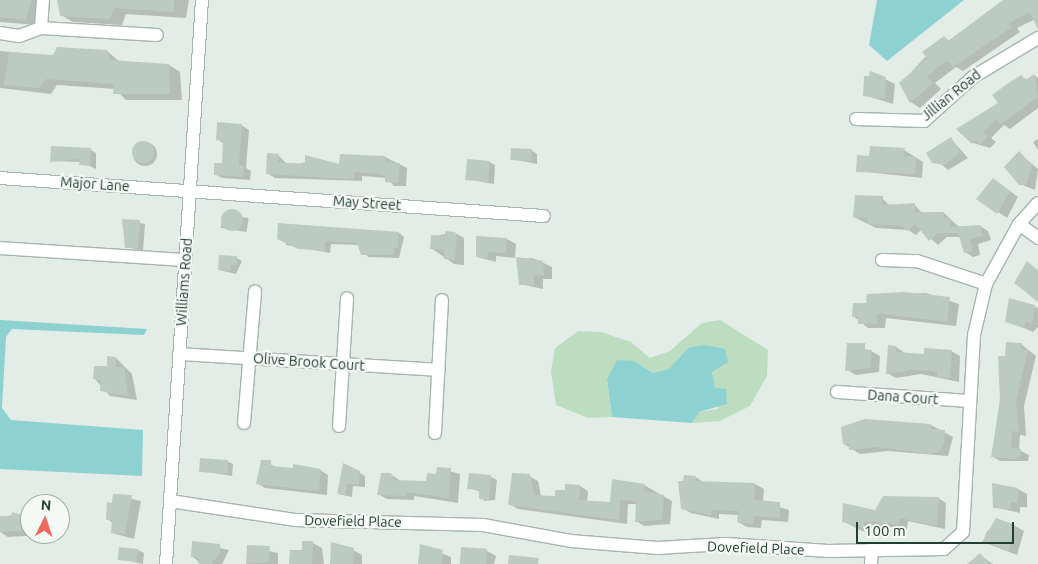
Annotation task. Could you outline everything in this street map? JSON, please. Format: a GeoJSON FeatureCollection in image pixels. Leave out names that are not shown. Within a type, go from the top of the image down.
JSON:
{"type":"FeatureCollection","features":[{"type":"Feature","properties":{"kind":"street"},"geometry":{"type":"LineString","coordinates":[[41,28],[43,0]]}},
{"type":"Feature","properties":{"kind":"street","name":"Williams Road"},"geometry":{"type":"LineString","coordinates":[[166,564],[202,0]]}},
{"type":"Feature","properties":{"kind":"street"},"geometry":{"type":"LineString","coordinates":[[0,32],[19,36],[41,28],[157,35]]}},
{"type":"Feature","properties":{"kind":"street","name":"Jillian Road"},"geometry":{"type":"LineString","coordinates":[[856,119],[924,120],[972,77],[1038,38]]}},
{"type":"Feature","properties":{"kind":"street","name":"Major Lane"},"geometry":{"type":"LineString","coordinates":[[0,178],[190,190]]}},
{"type":"Feature","properties":{"kind":"street","name":"May Street"},"geometry":{"type":"LineString","coordinates":[[190,190],[544,216]]}},
{"type":"Feature","properties":{"kind":"street","name":"Dovefield Place"},"geometry":{"type":"LineString","coordinates":[[170,501],[295,520],[483,525],[571,541],[658,548],[726,544],[872,549],[944,549],[963,532],[974,335],[986,284],[1019,224],[1038,203]]}},
{"type":"Feature","properties":{"kind":"street"},"geometry":{"type":"LineString","coordinates":[[1019,224],[1038,238]]}},
{"type":"Feature","properties":{"kind":"street"},"geometry":{"type":"LineString","coordinates":[[0,248],[186,260]]}},
{"type":"Feature","properties":{"kind":"street"},"geometry":{"type":"LineString","coordinates":[[882,260],[917,261],[986,284]]}},
{"type":"Feature","properties":{"kind":"street"},"geometry":{"type":"LineString","coordinates":[[244,423],[255,291]]}},
{"type":"Feature","properties":{"kind":"street"},"geometry":{"type":"LineString","coordinates":[[339,426],[347,298]]}},
{"type":"Feature","properties":{"kind":"street"},"geometry":{"type":"LineString","coordinates":[[436,433],[442,300]]}},
{"type":"Feature","properties":{"kind":"street","name":"Olive Brook Court"},"geometry":{"type":"LineString","coordinates":[[180,354],[439,370]]}},
{"type":"Feature","properties":{"kind":"street","name":"Dana Court"},"geometry":{"type":"LineString","coordinates":[[837,392],[970,401]]}},
{"type":"Feature","properties":{"kind":"street"},"geometry":{"type":"LineString","coordinates":[[871,564],[872,549]]}},
{"type":"Feature","properties":{"kind":"green space"},"geometry":{"type":"Polygon","coordinates":[[[720,320],[768,350],[767,376],[750,406],[720,421],[692,423],[698,412],[718,409],[712,372],[688,348],[669,369],[653,373],[634,361],[607,380],[612,417],[588,418],[556,405],[551,371],[555,348],[578,331],[601,332],[631,342],[650,358],[670,351],[702,323],[720,320]]]}},
{"type":"Feature","properties":{"kind":"water"},"geometry":{"type":"Polygon","coordinates":[[[877,0],[964,0],[887,61],[869,45],[877,0]]]}},
{"type":"Feature","properties":{"kind":"water"},"geometry":{"type":"Polygon","coordinates":[[[0,320],[147,329],[144,335],[12,329],[6,337],[2,408],[11,420],[143,430],[142,476],[0,469],[0,320]]]}},
{"type":"Feature","properties":{"kind":"water"},"geometry":{"type":"Polygon","coordinates":[[[704,345],[725,349],[728,362],[712,372],[715,388],[726,389],[727,404],[699,412],[692,423],[612,417],[607,379],[617,360],[634,361],[653,373],[669,369],[688,348],[704,345]]]}},
{"type":"Feature","properties":{"kind":"building"},"geometry":{"type":"Polygon","coordinates":[[[0,0],[31,0],[26,20],[0,17],[0,0]]]}},
{"type":"Feature","properties":{"kind":"building"},"geometry":{"type":"Polygon","coordinates":[[[57,0],[174,0],[174,12],[114,8],[110,19],[60,16],[57,0]]]}},
{"type":"Feature","properties":{"kind":"building"},"geometry":{"type":"Polygon","coordinates":[[[1003,0],[1038,0],[1038,30],[1030,12],[1009,23],[1012,27],[953,67],[948,61],[941,65],[927,77],[933,83],[910,103],[899,83],[927,58],[922,52],[944,36],[948,41],[1003,0]]]}},
{"type":"Feature","properties":{"kind":"building"},"geometry":{"type":"Polygon","coordinates":[[[57,47],[107,50],[110,60],[169,64],[170,94],[113,94],[114,84],[46,79],[39,88],[4,85],[9,52],[53,55],[57,47]]]}},
{"type":"Feature","properties":{"kind":"building"},"geometry":{"type":"Polygon","coordinates":[[[870,71],[886,77],[885,99],[863,96],[864,76],[869,76],[870,71]]]}},
{"type":"Feature","properties":{"kind":"building"},"geometry":{"type":"Polygon","coordinates":[[[1034,74],[1038,97],[1000,124],[996,119],[983,133],[988,136],[980,144],[976,140],[972,144],[956,129],[998,103],[992,95],[1007,84],[1021,75],[1025,80],[1034,74]]]}},
{"type":"Feature","properties":{"kind":"building"},"geometry":{"type":"Polygon","coordinates":[[[217,122],[242,124],[239,165],[244,165],[243,177],[214,175],[214,163],[222,163],[223,141],[216,140],[217,122]]]}},
{"type":"Feature","properties":{"kind":"building"},"geometry":{"type":"Polygon","coordinates":[[[951,137],[960,152],[945,165],[932,163],[926,153],[951,137]]]}},
{"type":"Feature","properties":{"kind":"building"},"geometry":{"type":"Polygon","coordinates":[[[143,141],[151,144],[154,152],[151,160],[143,163],[135,160],[132,152],[135,144],[143,141]]]}},
{"type":"Feature","properties":{"kind":"building"},"geometry":{"type":"Polygon","coordinates":[[[51,146],[91,148],[90,166],[79,165],[80,159],[50,162],[51,146]]]}},
{"type":"Feature","properties":{"kind":"building"},"geometry":{"type":"Polygon","coordinates":[[[870,146],[905,148],[904,156],[916,157],[915,174],[856,172],[857,155],[869,156],[870,146]]]}},
{"type":"Feature","properties":{"kind":"building"},"geometry":{"type":"Polygon","coordinates":[[[511,148],[532,149],[531,161],[510,160],[511,148]]]}},
{"type":"Feature","properties":{"kind":"building"},"geometry":{"type":"Polygon","coordinates":[[[1019,151],[1032,165],[1026,185],[1019,185],[1004,167],[1019,151]]]}},
{"type":"Feature","properties":{"kind":"building"},"geometry":{"type":"Polygon","coordinates":[[[267,153],[279,154],[278,162],[299,164],[305,162],[305,155],[339,164],[340,154],[385,156],[385,162],[400,163],[398,183],[385,182],[385,176],[379,174],[355,172],[354,178],[348,179],[266,174],[267,153]]]}},
{"type":"Feature","properties":{"kind":"building"},"geometry":{"type":"Polygon","coordinates":[[[467,159],[490,161],[488,182],[465,180],[467,159]]]}},
{"type":"Feature","properties":{"kind":"building"},"geometry":{"type":"Polygon","coordinates":[[[993,178],[1010,191],[997,214],[976,199],[993,178]]]}},
{"type":"Feature","properties":{"kind":"building"},"geometry":{"type":"Polygon","coordinates":[[[855,195],[883,196],[882,205],[915,203],[914,212],[944,212],[943,218],[951,219],[950,227],[980,225],[983,236],[970,239],[973,251],[964,253],[958,233],[938,233],[929,241],[915,224],[907,231],[903,226],[867,224],[867,218],[853,217],[855,195]]]}},
{"type":"Feature","properties":{"kind":"building"},"geometry":{"type":"Polygon","coordinates":[[[232,209],[240,212],[243,220],[240,228],[232,231],[224,228],[221,220],[224,212],[232,209]]]}},
{"type":"Feature","properties":{"kind":"building"},"geometry":{"type":"Polygon","coordinates":[[[122,219],[140,220],[138,248],[125,248],[122,219]]]}},
{"type":"Feature","properties":{"kind":"building"},"geometry":{"type":"Polygon","coordinates":[[[278,223],[399,232],[398,248],[394,248],[393,255],[361,255],[357,243],[325,241],[325,251],[298,249],[277,239],[278,223]]]}},
{"type":"Feature","properties":{"kind":"building"},"geometry":{"type":"Polygon","coordinates":[[[445,231],[455,232],[457,237],[455,260],[444,259],[444,250],[430,249],[431,235],[445,236],[445,231]]]}},
{"type":"Feature","properties":{"kind":"building"},"geometry":{"type":"Polygon","coordinates":[[[476,236],[507,238],[506,253],[488,252],[487,258],[476,257],[476,236]]]}},
{"type":"Feature","properties":{"kind":"building"},"geometry":{"type":"Polygon","coordinates":[[[219,255],[237,256],[237,265],[231,265],[230,271],[218,270],[219,255]]]}},
{"type":"Feature","properties":{"kind":"building"},"geometry":{"type":"Polygon","coordinates":[[[516,257],[543,261],[544,275],[534,275],[534,285],[519,285],[516,257]]]}},
{"type":"Feature","properties":{"kind":"building"},"geometry":{"type":"Polygon","coordinates":[[[1027,261],[1038,270],[1038,302],[1014,283],[1027,261]]]}},
{"type":"Feature","properties":{"kind":"building"},"geometry":{"type":"Polygon","coordinates":[[[903,292],[950,297],[947,322],[877,313],[877,324],[858,324],[858,317],[852,317],[853,303],[866,303],[867,294],[903,292]]]}},
{"type":"Feature","properties":{"kind":"building"},"geometry":{"type":"Polygon","coordinates":[[[1009,298],[1035,305],[1032,324],[1026,322],[1024,328],[1005,322],[1009,298]]]}},
{"type":"Feature","properties":{"kind":"building"},"geometry":{"type":"Polygon","coordinates":[[[1006,342],[1022,343],[1021,350],[1028,350],[1016,401],[1019,432],[1012,431],[1011,448],[1021,449],[1020,457],[1014,459],[991,457],[1000,401],[998,356],[1005,356],[1006,342]]]}},
{"type":"Feature","properties":{"kind":"building"},"geometry":{"type":"Polygon","coordinates":[[[847,343],[865,343],[865,349],[872,350],[870,368],[845,371],[847,343]]]}},
{"type":"Feature","properties":{"kind":"building"},"geometry":{"type":"Polygon","coordinates":[[[888,345],[896,346],[896,352],[924,354],[924,348],[952,350],[950,378],[937,377],[937,371],[911,370],[886,374],[888,345]]]}},
{"type":"Feature","properties":{"kind":"building"},"geometry":{"type":"Polygon","coordinates":[[[107,356],[116,357],[116,367],[124,367],[128,396],[100,391],[101,380],[93,379],[94,366],[107,366],[107,356]]]}},
{"type":"Feature","properties":{"kind":"building"},"geometry":{"type":"Polygon","coordinates":[[[865,419],[931,424],[931,429],[945,430],[944,445],[939,452],[929,454],[878,447],[849,450],[849,444],[843,444],[841,427],[865,419]]]}},
{"type":"Feature","properties":{"kind":"building"},"geometry":{"type":"Polygon","coordinates":[[[200,458],[228,460],[227,474],[199,472],[200,458]]]}},
{"type":"Feature","properties":{"kind":"building"},"geometry":{"type":"Polygon","coordinates":[[[261,460],[271,460],[271,466],[293,468],[293,464],[321,469],[319,491],[256,484],[261,460]]]}},
{"type":"Feature","properties":{"kind":"building"},"geometry":{"type":"Polygon","coordinates":[[[343,463],[360,471],[359,484],[347,484],[346,495],[337,494],[343,463]]]}},
{"type":"Feature","properties":{"kind":"building"},"geometry":{"type":"Polygon","coordinates":[[[437,467],[451,468],[449,498],[406,492],[406,496],[377,495],[381,473],[391,473],[394,480],[426,481],[427,473],[436,474],[437,467]]]}},
{"type":"Feature","properties":{"kind":"building"},"geometry":{"type":"Polygon","coordinates":[[[469,473],[491,475],[489,500],[479,499],[479,490],[467,489],[469,473]]]}},
{"type":"Feature","properties":{"kind":"building"},"geometry":{"type":"Polygon","coordinates":[[[512,473],[530,474],[534,495],[555,496],[555,490],[565,490],[565,484],[580,485],[579,500],[610,502],[612,479],[645,484],[644,491],[664,495],[662,520],[635,522],[636,501],[620,500],[619,520],[508,505],[512,473]]]}},
{"type":"Feature","properties":{"kind":"building"},"geometry":{"type":"Polygon","coordinates":[[[684,475],[696,476],[696,481],[755,483],[754,500],[780,502],[780,518],[753,516],[753,524],[737,522],[738,511],[711,510],[711,515],[681,509],[678,481],[683,481],[684,475]]]}},
{"type":"Feature","properties":{"kind":"building"},"geometry":{"type":"Polygon","coordinates":[[[992,483],[1018,488],[1018,503],[1011,502],[1011,509],[993,508],[992,483]]]}},
{"type":"Feature","properties":{"kind":"building"},"geometry":{"type":"Polygon","coordinates":[[[113,494],[132,495],[125,534],[111,533],[112,520],[106,520],[107,502],[112,503],[113,494]]]}},
{"type":"Feature","properties":{"kind":"building"},"geometry":{"type":"Polygon","coordinates":[[[883,496],[939,497],[937,526],[900,518],[899,525],[864,521],[864,528],[842,522],[843,503],[875,510],[883,496]]]}},
{"type":"Feature","properties":{"kind":"building"},"geometry":{"type":"Polygon","coordinates":[[[12,512],[20,515],[20,531],[0,532],[0,516],[11,517],[12,512]]]}},
{"type":"Feature","properties":{"kind":"building"},"geometry":{"type":"Polygon","coordinates":[[[996,518],[1015,525],[1008,551],[982,542],[996,518]]]}},
{"type":"Feature","properties":{"kind":"building"},"geometry":{"type":"Polygon","coordinates":[[[192,541],[220,544],[220,553],[211,564],[198,564],[199,558],[191,557],[192,541]]]}},
{"type":"Feature","properties":{"kind":"building"},"geometry":{"type":"Polygon","coordinates":[[[302,541],[313,541],[312,564],[289,564],[290,550],[302,550],[302,541]]]}},
{"type":"Feature","properties":{"kind":"building"},"geometry":{"type":"Polygon","coordinates":[[[331,542],[354,548],[353,564],[330,564],[331,542]]]}},
{"type":"Feature","properties":{"kind":"building"},"geometry":{"type":"Polygon","coordinates":[[[420,544],[443,550],[442,564],[418,564],[420,544]]]}},
{"type":"Feature","properties":{"kind":"building"},"geometry":{"type":"Polygon","coordinates":[[[247,545],[270,546],[269,562],[246,564],[247,545]]]}},
{"type":"Feature","properties":{"kind":"building"},"geometry":{"type":"Polygon","coordinates":[[[119,547],[138,549],[137,562],[118,560],[119,547]]]}},
{"type":"Feature","properties":{"kind":"building"},"geometry":{"type":"Polygon","coordinates":[[[461,547],[487,549],[486,564],[460,564],[461,547]]]}},
{"type":"Feature","properties":{"kind":"building"},"geometry":{"type":"Polygon","coordinates":[[[980,553],[990,564],[968,564],[980,553]]]}},
{"type":"Feature","properties":{"kind":"building"},"geometry":{"type":"Polygon","coordinates":[[[509,555],[539,558],[538,564],[508,564],[509,555]]]}}]}
